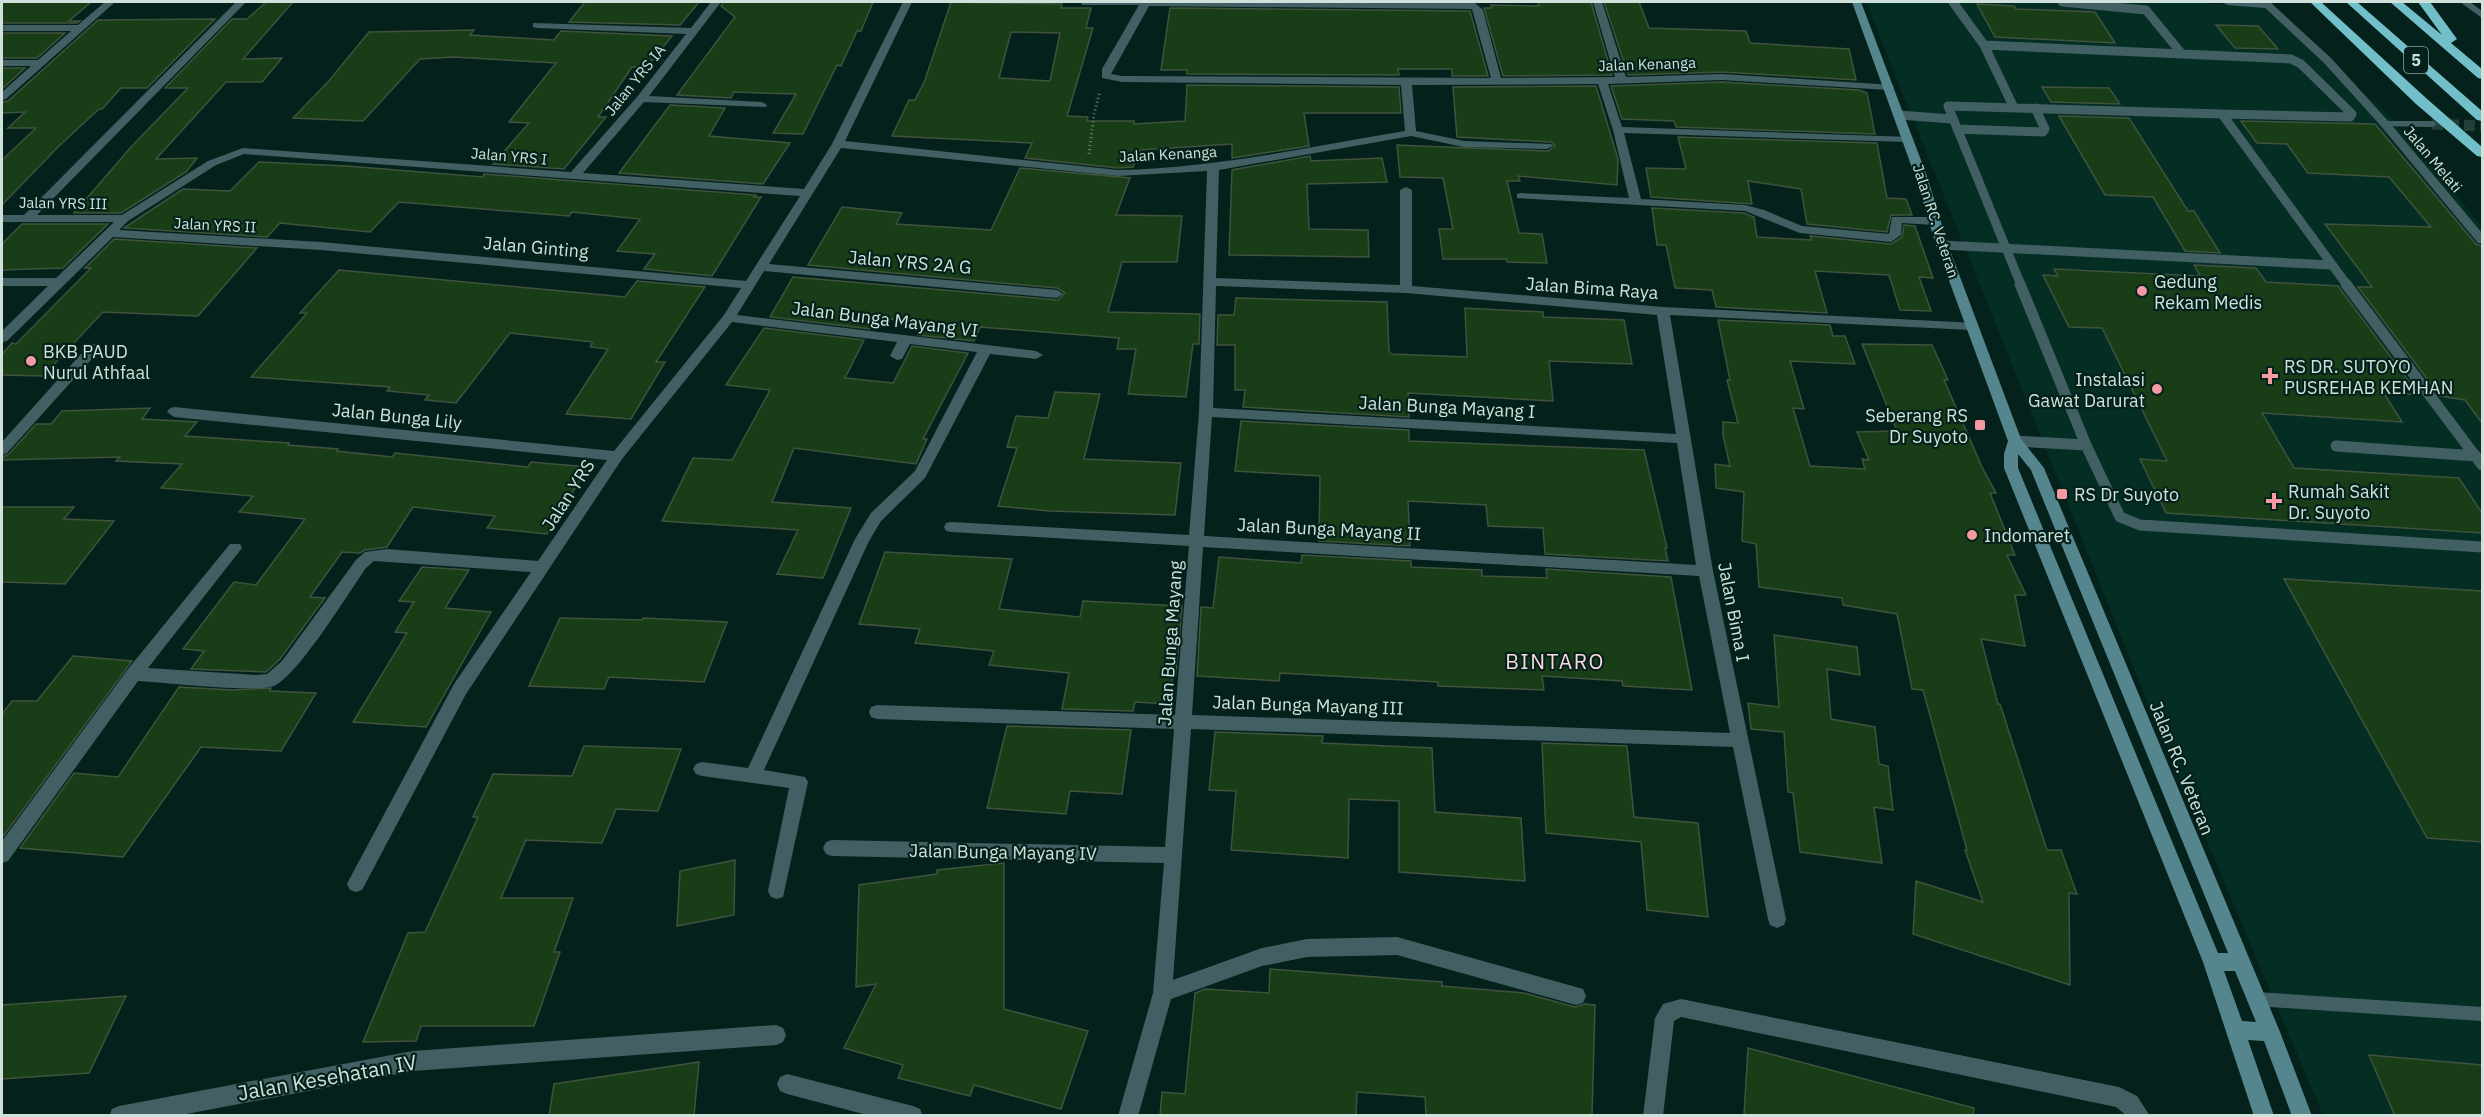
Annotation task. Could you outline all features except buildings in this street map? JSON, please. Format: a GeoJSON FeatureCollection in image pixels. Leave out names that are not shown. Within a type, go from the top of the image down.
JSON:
{"type":"FeatureCollection","features":[{"type":"Feature","properties":{"kind":"highway"},"geometry":{"type":"LineString","coordinates":[[2315,2],[2421,101],[2482,153]]}},
{"type":"Feature","properties":{"kind":"highway","name":"5"},"geometry":{"type":"LineString","coordinates":[[2351,2],[2482,117]]}},
{"type":"Feature","properties":{"kind":"highway","name":"5"},"geometry":{"type":"LineString","coordinates":[[2396,2],[2482,75]]}},
{"type":"Feature","properties":{"kind":"highway"},"geometry":{"type":"LineString","coordinates":[[2424,2],[2468,63]]}},
{"type":"Feature","properties":{"kind":"main road","name":"Jalan RC. Veteran"},"geometry":{"type":"LineString","coordinates":[[1856,2],[1899,115],[1971,326],[2015,441],[2037,468],[2270,1032],[2302,1116]]}},
{"type":"Feature","properties":{"kind":"main road","name":"Jalan RC. Veteran"},"geometry":{"type":"LineString","coordinates":[[2015,441],[2011,454],[2011,468],[2212,962],[2264,1116]]}},
{"type":"Feature","properties":{"kind":"main road"},"geometry":{"type":"LineString","coordinates":[[2154,819],[2183,821]]}},
{"type":"Feature","properties":{"kind":"main road"},"geometry":{"type":"LineString","coordinates":[[2212,962],[2241,963]]}},
{"type":"Feature","properties":{"kind":"main road"},"geometry":{"type":"LineString","coordinates":[[2236,1030],[2270,1032]]}},
{"type":"Feature","properties":{"kind":"street"},"geometry":{"type":"LineString","coordinates":[[2,97],[110,2]]}},
{"type":"Feature","properties":{"kind":"street"},"geometry":{"type":"LineString","coordinates":[[28,217],[241,2]]}},
{"type":"Feature","properties":{"kind":"street","name":"Jalan YRS IA"},"geometry":{"type":"LineString","coordinates":[[574,176],[641,99],[716,2]]}},
{"type":"Feature","properties":{"kind":"street","name":"Jalan YRS"},"geometry":{"type":"LineString","coordinates":[[356,884],[460,689],[617,456],[729,318],[805,193],[838,144],[907,2]]}},
{"type":"Feature","properties":{"kind":"street"},"geometry":{"type":"LineString","coordinates":[[1083,2],[1475,6],[1497,82]]}},
{"type":"Feature","properties":{"kind":"street"},"geometry":{"type":"LineString","coordinates":[[1598,2],[1621,79]]}},
{"type":"Feature","properties":{"kind":"street"},"geometry":{"type":"LineString","coordinates":[[2227,2],[2267,3]]}},
{"type":"Feature","properties":{"kind":"street"},"geometry":{"type":"LineString","coordinates":[[2466,2],[2482,15]]}},
{"type":"Feature","properties":{"kind":"street"},"geometry":{"type":"LineString","coordinates":[[1106,76],[1107,69],[1145,3]]}},
{"type":"Feature","properties":{"kind":"street","name":"Jalan Melati"},"geometry":{"type":"LineString","coordinates":[[2267,3],[2328,61],[2385,124],[2482,240]]}},
{"type":"Feature","properties":{"kind":"street"},"geometry":{"type":"LineString","coordinates":[[537,25],[694,31]]}},
{"type":"Feature","properties":{"kind":"street"},"geometry":{"type":"LineString","coordinates":[[2,28],[81,28]]}},
{"type":"Feature","properties":{"kind":"street"},"geometry":{"type":"LineString","coordinates":[[2,63],[41,63]]}},
{"type":"Feature","properties":{"kind":"street","name":"Jalan Kenanga"},"geometry":{"type":"LineString","coordinates":[[1106,76],[1122,79],[1406,82],[1722,77],[1889,87]]}},
{"type":"Feature","properties":{"kind":"street"},"geometry":{"type":"LineString","coordinates":[[1602,80],[1618,130],[1636,203]]}},
{"type":"Feature","properties":{"kind":"street"},"geometry":{"type":"LineString","coordinates":[[1406,82],[1411,133],[1464,144],[1511,147],[1547,146]]}},
{"type":"Feature","properties":{"kind":"street"},"geometry":{"type":"LineString","coordinates":[[641,99],[762,105]]}},
{"type":"Feature","properties":{"kind":"street"},"geometry":{"type":"LineString","coordinates":[[2385,124],[2432,124]]}},
{"type":"Feature","properties":{"kind":"street"},"geometry":{"type":"LineString","coordinates":[[1618,130],[1907,139]]}},
{"type":"Feature","properties":{"kind":"street","name":"Jalan Kenanga"},"geometry":{"type":"LineString","coordinates":[[838,144],[1088,170],[1151,173],[1213,169],[1411,133]]}},
{"type":"Feature","properties":{"kind":"street","name":"Jalan YRS I"},"geometry":{"type":"LineString","coordinates":[[2,338],[124,219],[212,164],[237,153],[257,151],[805,193]]}},
{"type":"Feature","properties":{"kind":"street","name":"Jalan Bunga Mayang"},"geometry":{"type":"LineString","coordinates":[[1128,1116],[1163,993],[1206,412],[1213,169]]}},
{"type":"Feature","properties":{"kind":"street"},"geometry":{"type":"LineString","coordinates":[[1406,190],[1406,289]]}},
{"type":"Feature","properties":{"kind":"street"},"geometry":{"type":"LineString","coordinates":[[1521,196],[1745,208],[1770,215],[1800,229],[1891,238],[1895,235],[1896,219],[1935,222]]}},
{"type":"Feature","properties":{"kind":"street","name":"Jalan YRS III"},"geometry":{"type":"LineString","coordinates":[[2,218],[124,219]]}},
{"type":"Feature","properties":{"kind":"street","name":"Jalan YRS II"},"geometry":{"type":"LineString","coordinates":[[108,233],[321,246]]}},
{"type":"Feature","properties":{"kind":"street","name":"Jalan Ginting"},"geometry":{"type":"LineString","coordinates":[[321,246],[748,285]]}},
{"type":"Feature","properties":{"kind":"street","name":"Jalan YRS 2A G"},"geometry":{"type":"LineString","coordinates":[[760,267],[1058,294]]}},
{"type":"Feature","properties":{"kind":"street"},"geometry":{"type":"LineString","coordinates":[[2,282],[57,282]]}},
{"type":"Feature","properties":{"kind":"street","name":"Jalan Bima Raya"},"geometry":{"type":"LineString","coordinates":[[1211,282],[1406,289],[1663,311],[1971,326]]}},
{"type":"Feature","properties":{"kind":"street","name":"Jalan Bima I"},"geometry":{"type":"LineString","coordinates":[[1663,311],[1705,571],[1738,740],[1777,919]]}},
{"type":"Feature","properties":{"kind":"street","name":"Jalan Bunga Mayang VI"},"geometry":{"type":"LineString","coordinates":[[729,318],[1036,355]]}},
{"type":"Feature","properties":{"kind":"street"},"geometry":{"type":"LineString","coordinates":[[897,356],[906,338]]}},
{"type":"Feature","properties":{"kind":"street"},"geometry":{"type":"LineString","coordinates":[[2,450],[94,348]]}},
{"type":"Feature","properties":{"kind":"street"},"geometry":{"type":"LineString","coordinates":[[753,776],[862,539],[876,518],[924,468],[985,350]]}},
{"type":"Feature","properties":{"kind":"street","name":"Jalan Bunga Lily"},"geometry":{"type":"LineString","coordinates":[[174,412],[617,456]]}},
{"type":"Feature","properties":{"kind":"street","name":"Jalan Bunga Mayang I"},"geometry":{"type":"LineString","coordinates":[[1206,412],[1685,439]]}},
{"type":"Feature","properties":{"kind":"street","name":"Jalan Bunga Mayang II"},"geometry":{"type":"LineString","coordinates":[[951,527],[1705,571]]}},
{"type":"Feature","properties":{"kind":"street"},"geometry":{"type":"LineString","coordinates":[[2,855],[134,674],[235,548]]}},
{"type":"Feature","properties":{"kind":"street"},"geometry":{"type":"LineString","coordinates":[[134,674],[257,682],[271,680],[288,666],[361,564],[370,556],[387,555],[544,567]]}},
{"type":"Feature","properties":{"kind":"street","name":"Jalan Bunga Mayang III"},"geometry":{"type":"LineString","coordinates":[[876,712],[1738,740]]}},
{"type":"Feature","properties":{"kind":"street"},"geometry":{"type":"LineString","coordinates":[[702,769],[799,782],[777,891]]}},
{"type":"Feature","properties":{"kind":"street","name":"Jalan Bunga Mayang IV"},"geometry":{"type":"LineString","coordinates":[[832,848],[1175,855]]}},
{"type":"Feature","properties":{"kind":"street"},"geometry":{"type":"LineString","coordinates":[[1163,993],[1262,957],[1307,948],[1397,946],[1576,996]]}},
{"type":"Feature","properties":{"kind":"street"},"geometry":{"type":"LineString","coordinates":[[1653,1116],[1665,1018],[1670,1011],[1681,1008],[2119,1097],[2130,1103],[2139,1116]]}},
{"type":"Feature","properties":{"kind":"street","name":"Jalan Kesehatan IV"},"geometry":{"type":"LineString","coordinates":[[119,1116],[413,1060],[776,1035]]}},
{"type":"Feature","properties":{"kind":"street"},"geometry":{"type":"LineString","coordinates":[[787,1084],[914,1116]]}},
{"type":"Feature","properties":{"kind":"lane"},"geometry":{"type":"LineString","coordinates":[[1953,2],[1984,45],[2014,108]]}},
{"type":"Feature","properties":{"kind":"lane"},"geometry":{"type":"LineString","coordinates":[[2062,2],[2146,10],[2182,54]]}},
{"type":"Feature","properties":{"kind":"lane"},"geometry":{"type":"LineString","coordinates":[[1984,45],[2296,61],[2352,116],[1948,106],[2086,446],[2117,513],[2125,521],[2135,524],[2482,547]]}},
{"type":"Feature","properties":{"kind":"lane"},"geometry":{"type":"LineString","coordinates":[[1957,129],[2043,132],[2045,129],[2036,108]]}},
{"type":"Feature","properties":{"kind":"lane"},"geometry":{"type":"LineString","coordinates":[[2222,114],[2479,460]]}},
{"type":"Feature","properties":{"kind":"lane"},"geometry":{"type":"LineString","coordinates":[[1899,115],[1952,119]]}},
{"type":"Feature","properties":{"kind":"lane"},"geometry":{"type":"LineString","coordinates":[[1942,244],[2332,265]]}},
{"type":"Feature","properties":{"kind":"lane"},"geometry":{"type":"LineString","coordinates":[[2015,441],[2086,446]]}},
{"type":"Feature","properties":{"kind":"lane"},"geometry":{"type":"LineString","coordinates":[[2336,446],[2479,460]]}},
{"type":"Feature","properties":{"kind":"lane"},"geometry":{"type":"LineString","coordinates":[[2256,999],[2482,1014]]}},
{"type":"Feature","properties":{"kind":"path"},"geometry":{"type":"LineString","coordinates":[[1088,170],[1094,114],[1106,76]]}},
{"type":"Feature","properties":{"kind":"shaded area","name":"Rumah Sakit Dr. Suyoto"},"geometry":{"type":"Polygon","coordinates":[[[1866,2],[2187,2],[2261,7],[2386,112],[2482,226],[2482,1115],[2323,1115],[2141,686],[1866,2]]]}},
{"type":"Feature","properties":{"kind":"tunnel"},"geometry":{"type":"LineString","coordinates":[[2432,124],[2482,126]]}},
{"type":"Feature","properties":{"kind":"place","name":"Gedung Rekam Medis"},"geometry":{"type":"Point","coordinates":[2142,291]}},
{"type":"Feature","properties":{"kind":"place","name":"BKB PAUD Nurul Athfaal"},"geometry":{"type":"Point","coordinates":[31,361]}},
{"type":"Feature","properties":{"kind":"place","name":"RS DR. SUTOYO PUSREHAB KEMHAN"},"geometry":{"type":"Point","coordinates":[2270,376]}},
{"type":"Feature","properties":{"kind":"place","name":"Instalasi Gawat Darurat"},"geometry":{"type":"Point","coordinates":[2157,389]}},
{"type":"Feature","properties":{"kind":"place","name":"Seberang RS Dr Suyoto"},"geometry":{"type":"Point","coordinates":[1980,425]}},
{"type":"Feature","properties":{"kind":"place","name":"RS Dr Suyoto"},"geometry":{"type":"Point","coordinates":[2062,494]}},
{"type":"Feature","properties":{"kind":"place","name":"Rumah Sakit Dr. Suyoto"},"geometry":{"type":"Point","coordinates":[2274,501]}},
{"type":"Feature","properties":{"kind":"place","name":"Indomaret"},"geometry":{"type":"Point","coordinates":[1972,535]}},
{"type":"Feature","properties":{"kind":"district","name":"BINTARO"},"geometry":{"type":"Point","coordinates":[1555,661]}}]}
